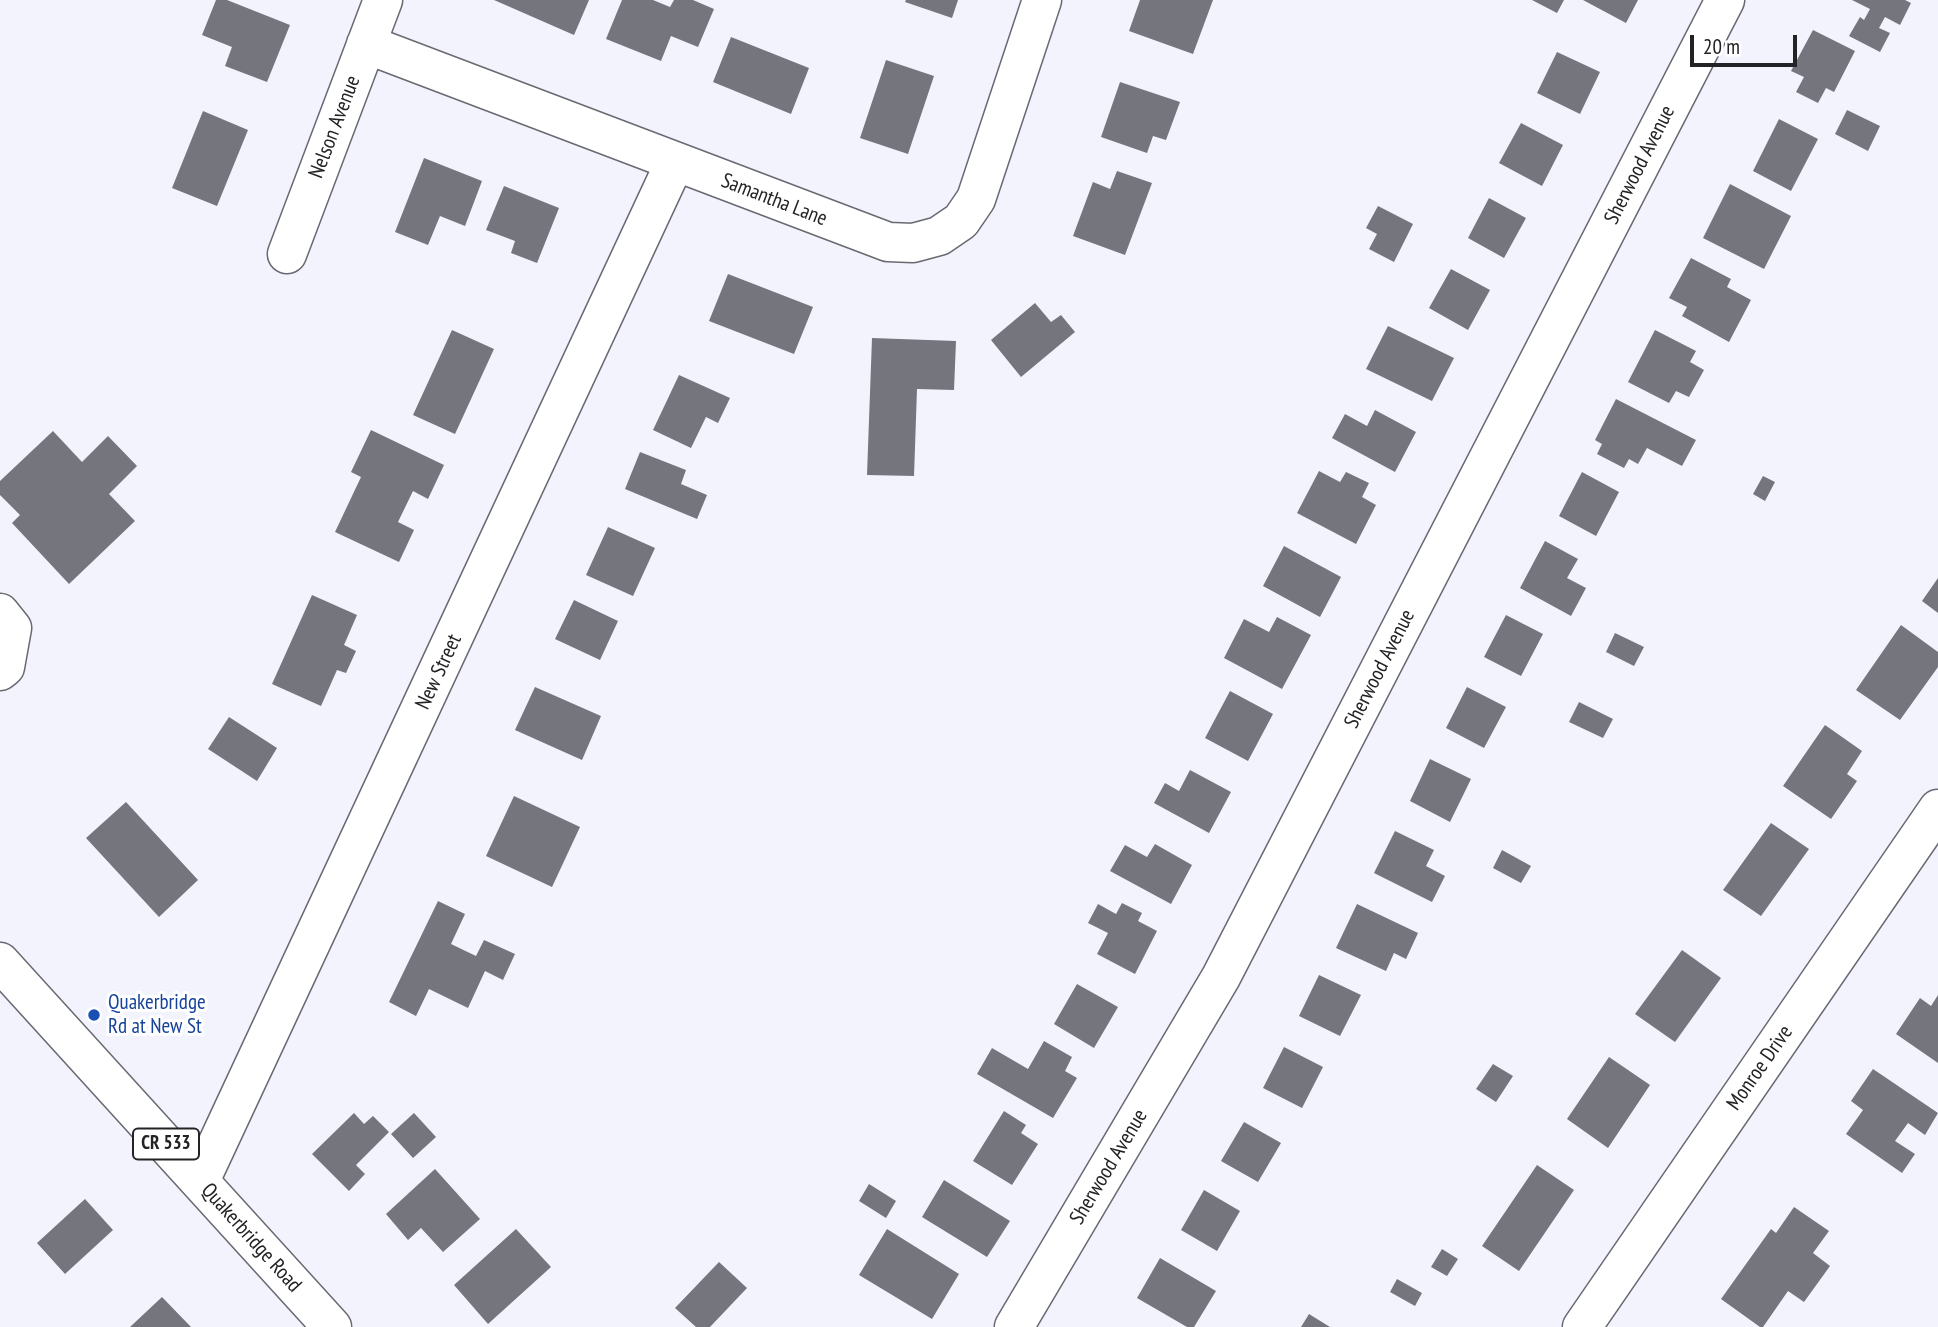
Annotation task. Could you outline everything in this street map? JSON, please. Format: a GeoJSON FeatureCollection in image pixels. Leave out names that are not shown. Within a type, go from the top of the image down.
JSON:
{"type":"FeatureCollection","features":[{"type":"Feature","properties":{"kind":"street","name":"Nelson Avenue"},"geometry":{"type":"LineString","coordinates":[[287,254],[383,0]]}},
{"type":"Feature","properties":{"kind":"street","name":"Samantha Lane"},"geometry":{"type":"LineString","coordinates":[[366,44],[888,243],[913,243],[939,236],[961,221],[976,199],[1042,0]]}},
{"type":"Feature","properties":{"kind":"street","name":"Sherwood Avenue"},"geometry":{"type":"LineString","coordinates":[[1014,1327],[1221,977],[1725,0]]}},
{"type":"Feature","properties":{"kind":"street","name":"New Street"},"geometry":{"type":"LineString","coordinates":[[200,1181],[676,162]]}},
{"type":"Feature","properties":{"kind":"street"},"geometry":{"type":"LineString","coordinates":[[0,613],[12,628],[5,667],[0,671]]}},
{"type":"Feature","properties":{"kind":"street","name":"Monroe Drive"},"geometry":{"type":"LineString","coordinates":[[1582,1327],[1938,809]]}},
{"type":"Feature","properties":{"kind":"street","name":"Quakerbridge Road"},"geometry":{"type":"LineString","coordinates":[[0,962],[332,1327]]}},
{"type":"Feature","properties":{"kind":"building"},"geometry":{"type":"Polygon","coordinates":[[[216,0],[227,0],[290,25],[267,82],[225,66],[232,47],[202,35],[216,0]]]}},
{"type":"Feature","properties":{"kind":"building"},"geometry":{"type":"Polygon","coordinates":[[[494,0],[589,0],[574,35],[494,0]]]}},
{"type":"Feature","properties":{"kind":"building"},"geometry":{"type":"Polygon","coordinates":[[[622,0],[653,0],[670,7],[674,0],[693,0],[714,9],[698,47],[671,36],[661,61],[606,39],[622,0]]]}},
{"type":"Feature","properties":{"kind":"building"},"geometry":{"type":"Polygon","coordinates":[[[958,0],[952,18],[905,2],[958,0]]]}},
{"type":"Feature","properties":{"kind":"building"},"geometry":{"type":"Polygon","coordinates":[[[1140,0],[1213,0],[1193,54],[1129,31],[1140,0]]]}},
{"type":"Feature","properties":{"kind":"building"},"geometry":{"type":"Polygon","coordinates":[[[1532,0],[1564,0],[1557,13],[1532,0]]]}},
{"type":"Feature","properties":{"kind":"building"},"geometry":{"type":"Polygon","coordinates":[[[1583,0],[1638,0],[1626,23],[1583,0]]]}},
{"type":"Feature","properties":{"kind":"building"},"geometry":{"type":"Polygon","coordinates":[[[1852,0],[1905,0],[1911,3],[1900,25],[1885,17],[1879,28],[1890,33],[1880,52],[1849,36],[1860,17],[1864,20],[1870,9],[1852,0]]]}},
{"type":"Feature","properties":{"kind":"building"},"geometry":{"type":"Polygon","coordinates":[[[1813,30],[1855,51],[1834,92],[1826,88],[1818,103],[1796,92],[1804,77],[1791,71],[1813,30]]]}},
{"type":"Feature","properties":{"kind":"building"},"geometry":{"type":"Polygon","coordinates":[[[731,37],[809,68],[791,114],[713,82],[731,37]]]}},
{"type":"Feature","properties":{"kind":"building"},"geometry":{"type":"Polygon","coordinates":[[[1557,52],[1600,72],[1580,114],[1537,93],[1557,52]]]}},
{"type":"Feature","properties":{"kind":"building"},"geometry":{"type":"Polygon","coordinates":[[[886,60],[934,76],[908,154],[860,138],[886,60]]]}},
{"type":"Feature","properties":{"kind":"building"},"geometry":{"type":"Polygon","coordinates":[[[1120,82],[1180,102],[1166,140],[1153,136],[1147,153],[1101,137],[1120,82]]]}},
{"type":"Feature","properties":{"kind":"building"},"geometry":{"type":"Polygon","coordinates":[[[1847,110],[1880,126],[1868,151],[1835,134],[1847,110]]]}},
{"type":"Feature","properties":{"kind":"building"},"geometry":{"type":"Polygon","coordinates":[[[203,111],[248,130],[217,206],[172,188],[203,111]]]}},
{"type":"Feature","properties":{"kind":"building"},"geometry":{"type":"Polygon","coordinates":[[[1779,119],[1818,139],[1791,191],[1753,171],[1779,119]]]}},
{"type":"Feature","properties":{"kind":"building"},"geometry":{"type":"Polygon","coordinates":[[[1521,123],[1563,145],[1542,186],[1499,163],[1521,123]]]}},
{"type":"Feature","properties":{"kind":"building"},"geometry":{"type":"Polygon","coordinates":[[[424,158],[482,181],[465,226],[440,216],[428,245],[395,232],[424,158]]]}},
{"type":"Feature","properties":{"kind":"building"},"geometry":{"type":"Polygon","coordinates":[[[1117,171],[1152,183],[1125,255],[1073,236],[1093,182],[1110,189],[1117,171]]]}},
{"type":"Feature","properties":{"kind":"building"},"geometry":{"type":"Polygon","coordinates":[[[1730,184],[1791,216],[1764,269],[1703,238],[1730,184]]]}},
{"type":"Feature","properties":{"kind":"building"},"geometry":{"type":"Polygon","coordinates":[[[504,186],[559,208],[537,263],[511,253],[515,241],[486,230],[504,186]]]}},
{"type":"Feature","properties":{"kind":"building"},"geometry":{"type":"Polygon","coordinates":[[[1489,198],[1526,218],[1504,258],[1468,238],[1489,198]]]}},
{"type":"Feature","properties":{"kind":"building"},"geometry":{"type":"Polygon","coordinates":[[[1378,206],[1413,224],[1394,262],[1369,249],[1377,234],[1366,228],[1378,206]]]}},
{"type":"Feature","properties":{"kind":"building"},"geometry":{"type":"Polygon","coordinates":[[[1691,258],[1731,279],[1727,287],[1751,300],[1729,342],[1682,316],[1687,307],[1669,298],[1691,258]]]}},
{"type":"Feature","properties":{"kind":"building"},"geometry":{"type":"Polygon","coordinates":[[[1451,269],[1490,290],[1468,330],[1429,308],[1451,269]]]}},
{"type":"Feature","properties":{"kind":"building"},"geometry":{"type":"Polygon","coordinates":[[[728,274],[813,307],[794,354],[709,321],[728,274]]]}},
{"type":"Feature","properties":{"kind":"building"},"geometry":{"type":"Polygon","coordinates":[[[1035,303],[1051,322],[1061,315],[1075,332],[1021,377],[991,340],[1035,303]]]}},
{"type":"Feature","properties":{"kind":"building"},"geometry":{"type":"Polygon","coordinates":[[[1388,326],[1454,358],[1432,401],[1366,369],[1388,326]]]}},
{"type":"Feature","properties":{"kind":"building"},"geometry":{"type":"Polygon","coordinates":[[[452,330],[494,349],[455,434],[413,415],[452,330]]]}},
{"type":"Feature","properties":{"kind":"building"},"geometry":{"type":"Polygon","coordinates":[[[1655,330],[1696,351],[1690,362],[1704,370],[1689,397],[1676,391],[1669,403],[1628,382],[1655,330]]]}},
{"type":"Feature","properties":{"kind":"building"},"geometry":{"type":"Polygon","coordinates":[[[872,338],[956,341],[954,390],[917,389],[914,476],[867,475],[872,338]]]}},
{"type":"Feature","properties":{"kind":"building"},"geometry":{"type":"Polygon","coordinates":[[[679,375],[730,398],[718,423],[706,417],[691,448],[653,430],[679,375]]]}},
{"type":"Feature","properties":{"kind":"building"},"geometry":{"type":"Polygon","coordinates":[[[1616,399],[1696,440],[1682,466],[1647,448],[1638,464],[1629,459],[1624,468],[1597,454],[1602,444],[1595,440],[1616,399]]]}},
{"type":"Feature","properties":{"kind":"building"},"geometry":{"type":"Polygon","coordinates":[[[1375,410],[1416,432],[1395,472],[1332,438],[1345,414],[1367,426],[1375,410]]]}},
{"type":"Feature","properties":{"kind":"building"},"geometry":{"type":"Polygon","coordinates":[[[371,430],[444,465],[428,499],[413,491],[398,522],[414,530],[399,562],[335,532],[361,477],[351,472],[371,430]]]}},
{"type":"Feature","properties":{"kind":"building"},"geometry":{"type":"Polygon","coordinates":[[[53,431],[82,462],[108,436],[137,466],[109,494],[135,521],[69,584],[12,523],[20,515],[0,495],[0,481],[53,431]]]}},
{"type":"Feature","properties":{"kind":"building"},"geometry":{"type":"Polygon","coordinates":[[[640,452],[686,470],[681,484],[707,495],[697,519],[625,489],[640,452]]]}},
{"type":"Feature","properties":{"kind":"building"},"geometry":{"type":"Polygon","coordinates":[[[1319,471],[1340,482],[1346,472],[1369,483],[1362,497],[1376,505],[1356,544],[1297,513],[1319,471]]]}},
{"type":"Feature","properties":{"kind":"building"},"geometry":{"type":"Polygon","coordinates":[[[1582,472],[1619,492],[1596,536],[1559,516],[1582,472]]]}},
{"type":"Feature","properties":{"kind":"building"},"geometry":{"type":"Polygon","coordinates":[[[1763,476],[1775,482],[1765,501],[1753,494],[1763,476]]]}},
{"type":"Feature","properties":{"kind":"building"},"geometry":{"type":"Polygon","coordinates":[[[608,527],[655,548],[633,596],[586,575],[608,527]]]}},
{"type":"Feature","properties":{"kind":"building"},"geometry":{"type":"Polygon","coordinates":[[[1545,541],[1578,559],[1567,578],[1586,588],[1571,616],[1520,588],[1545,541]]]}},
{"type":"Feature","properties":{"kind":"building"},"geometry":{"type":"Polygon","coordinates":[[[1284,546],[1341,577],[1320,617],[1263,586],[1284,546]]]}},
{"type":"Feature","properties":{"kind":"building"},"geometry":{"type":"Polygon","coordinates":[[[1938,578],[1938,613],[1922,601],[1938,578]]]}},
{"type":"Feature","properties":{"kind":"building"},"geometry":{"type":"Polygon","coordinates":[[[312,595],[357,615],[344,645],[356,651],[346,673],[337,670],[321,706],[272,684],[312,595]]]}},
{"type":"Feature","properties":{"kind":"building"},"geometry":{"type":"Polygon","coordinates":[[[574,600],[618,621],[600,660],[555,639],[574,600]]]}},
{"type":"Feature","properties":{"kind":"building"},"geometry":{"type":"Polygon","coordinates":[[[1506,615],[1543,634],[1521,676],[1484,657],[1506,615]]]}},
{"type":"Feature","properties":{"kind":"building"},"geometry":{"type":"Polygon","coordinates":[[[1277,617],[1311,635],[1282,689],[1224,658],[1244,619],[1269,632],[1277,617]]]}},
{"type":"Feature","properties":{"kind":"building"},"geometry":{"type":"Polygon","coordinates":[[[1901,625],[1938,652],[1938,667],[1900,720],[1856,690],[1901,625]]]}},
{"type":"Feature","properties":{"kind":"building"},"geometry":{"type":"Polygon","coordinates":[[[1615,633],[1644,647],[1634,666],[1606,652],[1615,633]]]}},
{"type":"Feature","properties":{"kind":"building"},"geometry":{"type":"Polygon","coordinates":[[[535,687],[601,716],[582,760],[515,730],[535,687]]]}},
{"type":"Feature","properties":{"kind":"building"},"geometry":{"type":"Polygon","coordinates":[[[1467,687],[1506,707],[1484,748],[1446,728],[1467,687]]]}},
{"type":"Feature","properties":{"kind":"building"},"geometry":{"type":"Polygon","coordinates":[[[1230,691],[1273,714],[1248,761],[1205,738],[1230,691]]]}},
{"type":"Feature","properties":{"kind":"building"},"geometry":{"type":"Polygon","coordinates":[[[1579,702],[1613,719],[1603,738],[1569,722],[1579,702]]]}},
{"type":"Feature","properties":{"kind":"building"},"geometry":{"type":"Polygon","coordinates":[[[229,717],[277,748],[257,781],[208,749],[229,717]]]}},
{"type":"Feature","properties":{"kind":"building"},"geometry":{"type":"Polygon","coordinates":[[[1825,725],[1862,751],[1847,774],[1857,781],[1831,819],[1783,786],[1825,725]]]}},
{"type":"Feature","properties":{"kind":"building"},"geometry":{"type":"Polygon","coordinates":[[[1430,759],[1471,779],[1450,822],[1410,801],[1430,759]]]}},
{"type":"Feature","properties":{"kind":"building"},"geometry":{"type":"Polygon","coordinates":[[[1190,770],[1231,792],[1209,833],[1154,803],[1165,783],[1179,791],[1190,770]]]}},
{"type":"Feature","properties":{"kind":"building"},"geometry":{"type":"Polygon","coordinates":[[[514,796],[580,827],[552,887],[486,856],[514,796]]]}},
{"type":"Feature","properties":{"kind":"building"},"geometry":{"type":"Polygon","coordinates":[[[126,802],[198,880],[159,917],[86,838],[126,802]]]}},
{"type":"Feature","properties":{"kind":"building"},"geometry":{"type":"Polygon","coordinates":[[[1771,823],[1809,849],[1761,916],[1723,890],[1771,823]]]}},
{"type":"Feature","properties":{"kind":"building"},"geometry":{"type":"Polygon","coordinates":[[[1395,831],[1434,850],[1426,866],[1445,876],[1432,902],[1374,873],[1395,831]]]}},
{"type":"Feature","properties":{"kind":"building"},"geometry":{"type":"Polygon","coordinates":[[[1155,844],[1192,865],[1171,904],[1110,871],[1125,845],[1147,857],[1155,844]]]}},
{"type":"Feature","properties":{"kind":"building"},"geometry":{"type":"Polygon","coordinates":[[[1502,850],[1531,866],[1521,883],[1493,868],[1502,850]]]}},
{"type":"Feature","properties":{"kind":"building"},"geometry":{"type":"Polygon","coordinates":[[[438,901],[465,914],[451,944],[476,956],[484,940],[515,954],[503,980],[485,971],[468,1008],[429,989],[416,1016],[389,1002],[438,901]]]}},
{"type":"Feature","properties":{"kind":"building"},"geometry":{"type":"Polygon","coordinates":[[[1122,903],[1142,913],[1138,921],[1157,931],[1135,974],[1097,954],[1108,933],[1088,923],[1098,904],[1116,914],[1122,903]]]}},
{"type":"Feature","properties":{"kind":"building"},"geometry":{"type":"Polygon","coordinates":[[[1357,904],[1418,933],[1406,959],[1394,953],[1386,971],[1336,948],[1357,904]]]}},
{"type":"Feature","properties":{"kind":"building"},"geometry":{"type":"Polygon","coordinates":[[[1682,950],[1721,978],[1675,1042],[1635,1014],[1682,950]]]}},
{"type":"Feature","properties":{"kind":"building"},"geometry":{"type":"Polygon","coordinates":[[[1319,975],[1361,995],[1340,1036],[1299,1016],[1319,975]]]}},
{"type":"Feature","properties":{"kind":"building"},"geometry":{"type":"Polygon","coordinates":[[[1077,984],[1118,1007],[1094,1048],[1054,1024],[1077,984]]]}},
{"type":"Feature","properties":{"kind":"building"},"geometry":{"type":"Polygon","coordinates":[[[1938,995],[1938,1063],[1896,1034],[1920,998],[1931,1006],[1938,995]]]}},
{"type":"Feature","properties":{"kind":"building"},"geometry":{"type":"Polygon","coordinates":[[[1044,1041],[1072,1057],[1065,1071],[1077,1078],[1053,1118],[977,1074],[992,1048],[1028,1069],[1044,1041]]]}},
{"type":"Feature","properties":{"kind":"building"},"geometry":{"type":"Polygon","coordinates":[[[1284,1047],[1323,1067],[1302,1108],[1263,1088],[1284,1047]]]}},
{"type":"Feature","properties":{"kind":"building"},"geometry":{"type":"Polygon","coordinates":[[[1609,1057],[1650,1085],[1608,1148],[1567,1119],[1609,1057]]]}},
{"type":"Feature","properties":{"kind":"building"},"geometry":{"type":"Polygon","coordinates":[[[1493,1064],[1513,1076],[1496,1102],[1476,1089],[1493,1064]]]}},
{"type":"Feature","properties":{"kind":"building"},"geometry":{"type":"Polygon","coordinates":[[[1873,1069],[1938,1113],[1925,1135],[1908,1123],[1895,1141],[1915,1154],[1902,1173],[1846,1134],[1863,1110],[1851,1101],[1873,1069]]]}},
{"type":"Feature","properties":{"kind":"building"},"geometry":{"type":"Polygon","coordinates":[[[1004,1111],[1026,1125],[1021,1133],[1038,1144],[1012,1185],[973,1161],[1004,1111]]]}},
{"type":"Feature","properties":{"kind":"building"},"geometry":{"type":"Polygon","coordinates":[[[354,1113],[364,1124],[373,1116],[389,1132],[356,1165],[365,1174],[349,1191],[312,1154],[354,1113]]]}},
{"type":"Feature","properties":{"kind":"building"},"geometry":{"type":"Polygon","coordinates":[[[414,1113],[436,1137],[413,1158],[391,1134],[414,1113]]]}},
{"type":"Feature","properties":{"kind":"building"},"geometry":{"type":"Polygon","coordinates":[[[1244,1122],[1281,1143],[1258,1182],[1221,1161],[1244,1122]]]}},
{"type":"Feature","properties":{"kind":"building"},"geometry":{"type":"Polygon","coordinates":[[[1537,1165],[1574,1190],[1519,1271],[1482,1246],[1537,1165]]]}},
{"type":"Feature","properties":{"kind":"building"},"geometry":{"type":"Polygon","coordinates":[[[435,1169],[480,1219],[443,1252],[421,1228],[408,1240],[386,1214],[435,1169]]]}},
{"type":"Feature","properties":{"kind":"building"},"geometry":{"type":"Polygon","coordinates":[[[944,1180],[1010,1221],[987,1257],[922,1217],[944,1180]]]}},
{"type":"Feature","properties":{"kind":"building"},"geometry":{"type":"Polygon","coordinates":[[[869,1184],[896,1201],[886,1218],[859,1201],[869,1184]]]}},
{"type":"Feature","properties":{"kind":"building"},"geometry":{"type":"Polygon","coordinates":[[[1204,1190],[1240,1211],[1217,1251],[1181,1230],[1204,1190]]]}},
{"type":"Feature","properties":{"kind":"building"},"geometry":{"type":"Polygon","coordinates":[[[85,1199],[113,1230],[65,1274],[37,1243],[85,1199]]]}},
{"type":"Feature","properties":{"kind":"building"},"geometry":{"type":"Polygon","coordinates":[[[1794,1207],[1829,1231],[1813,1253],[1830,1266],[1804,1302],[1788,1291],[1763,1327],[1760,1327],[1721,1299],[1771,1229],[1776,1233],[1794,1207]]]}},
{"type":"Feature","properties":{"kind":"building"},"geometry":{"type":"Polygon","coordinates":[[[516,1229],[551,1267],[488,1324],[454,1285],[516,1229]]]}},
{"type":"Feature","properties":{"kind":"building"},"geometry":{"type":"Polygon","coordinates":[[[887,1229],[959,1274],[932,1319],[859,1275],[887,1229]]]}},
{"type":"Feature","properties":{"kind":"building"},"geometry":{"type":"Polygon","coordinates":[[[1442,1249],[1458,1259],[1447,1276],[1431,1267],[1442,1249]]]}},
{"type":"Feature","properties":{"kind":"building"},"geometry":{"type":"Polygon","coordinates":[[[1160,1258],[1216,1291],[1194,1327],[1187,1327],[1137,1298],[1160,1258]]]}},
{"type":"Feature","properties":{"kind":"building"},"geometry":{"type":"Polygon","coordinates":[[[719,1262],[747,1288],[710,1327],[696,1327],[675,1308],[719,1262]]]}},
{"type":"Feature","properties":{"kind":"building"},"geometry":{"type":"Polygon","coordinates":[[[1397,1279],[1422,1293],[1415,1306],[1390,1292],[1397,1279]]]}},
{"type":"Feature","properties":{"kind":"building"},"geometry":{"type":"Polygon","coordinates":[[[162,1297],[191,1327],[130,1327],[162,1297]]]}},
{"type":"Feature","properties":{"kind":"building"},"geometry":{"type":"Polygon","coordinates":[[[1309,1314],[1330,1327],[1301,1327],[1309,1314]]]}},
{"type":"Feature","properties":{"kind":"place","name":"Quakerbridge Rd at New St"},"geometry":{"type":"Point","coordinates":[94,1015]}}]}
